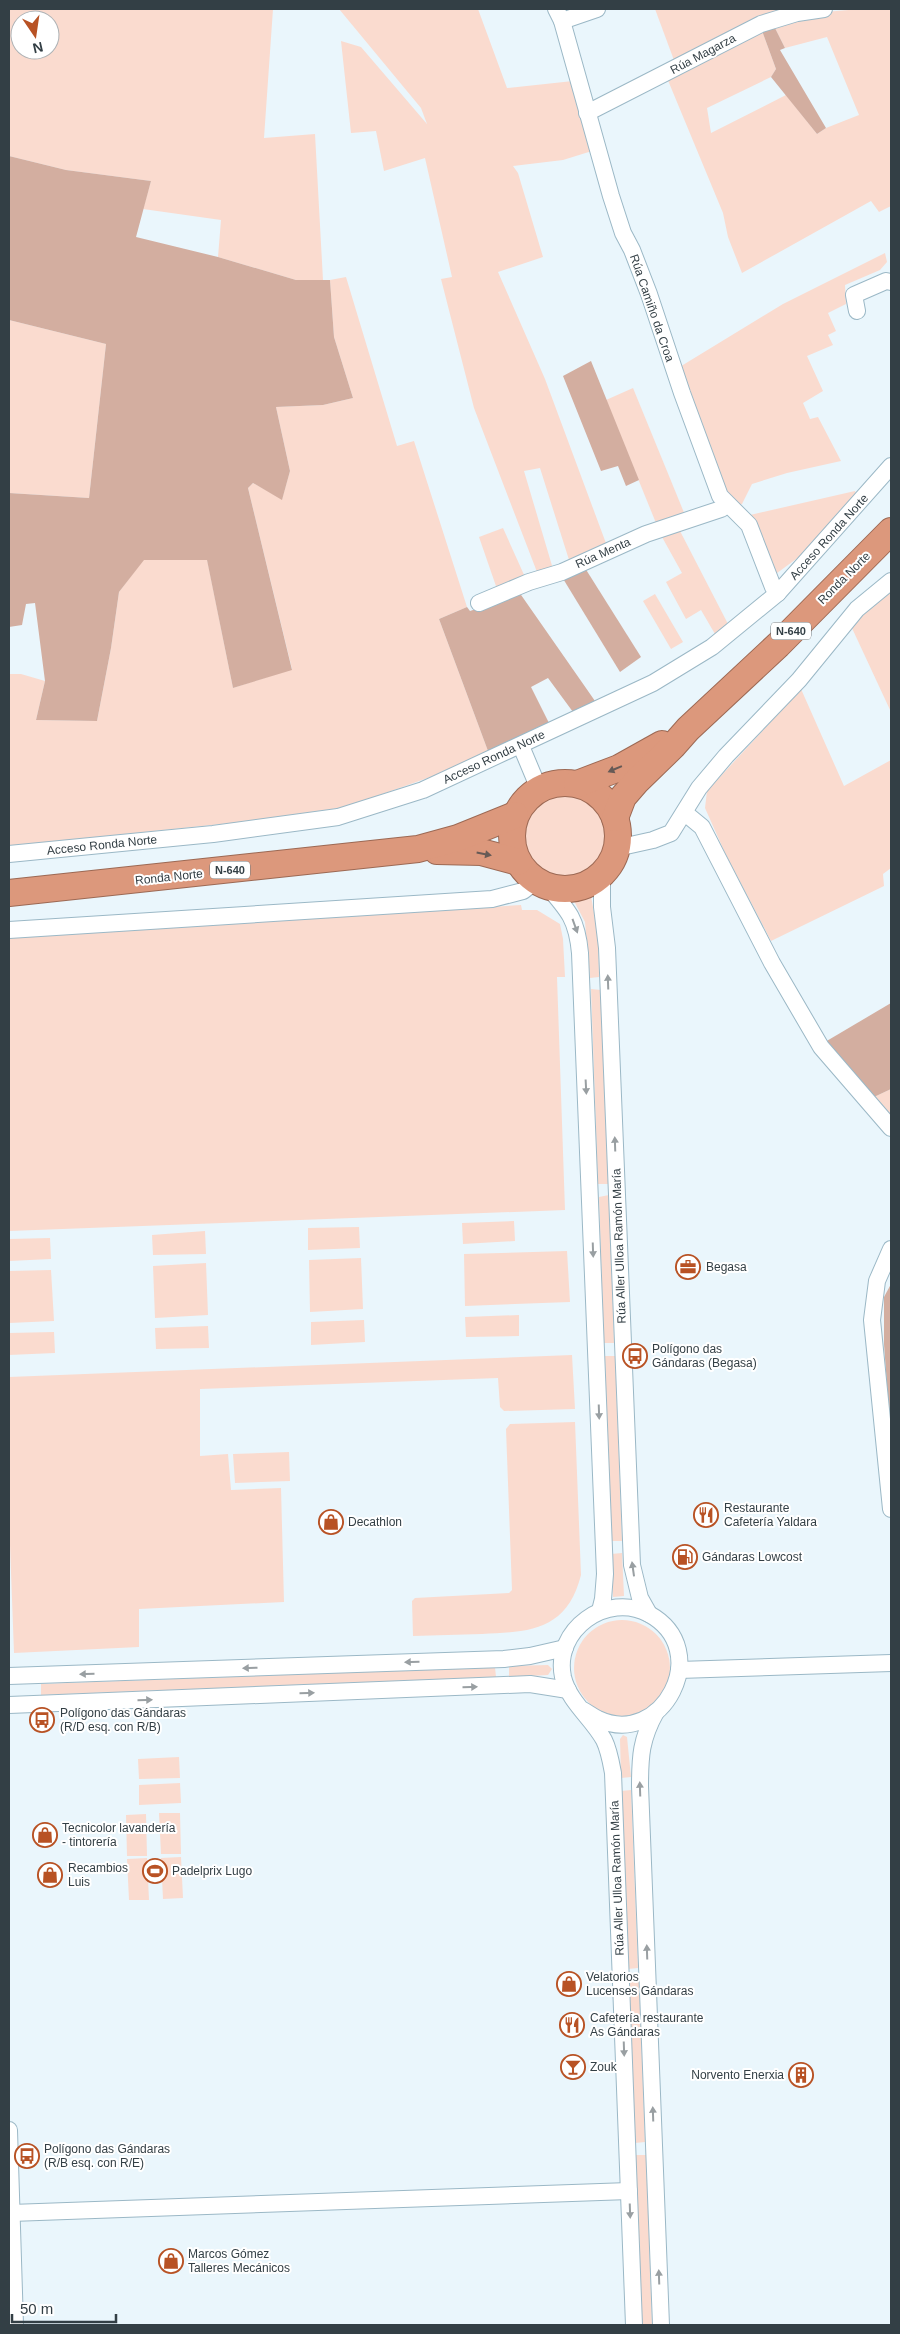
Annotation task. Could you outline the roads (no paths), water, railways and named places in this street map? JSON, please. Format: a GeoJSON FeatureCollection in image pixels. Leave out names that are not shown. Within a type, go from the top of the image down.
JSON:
{"type":"FeatureCollection","features":[{"type":"Feature","properties":{"kind":"highway","name":"Ronda Norte"},"geometry":{"type":"LineString","coordinates":[[615,818],[623,797],[636,782],[673,746],[688,728],[778,645],[891,531]]}},
{"type":"Feature","properties":{"kind":"highway","name":"Ronda Norte"},"geometry":{"type":"LineString","coordinates":[[577,784],[619,768],[688,728]]}},
{"type":"Feature","properties":{"kind":"highway","name":"Ronda Norte"},"geometry":{"type":"LineString","coordinates":[[418,849],[458,838],[515,815],[521,805],[539,789],[558,783],[577,784],[594,791],[607,803],[615,818],[618,833],[617,848]]}},
{"type":"Feature","properties":{"kind":"highway"},"geometry":{"type":"LineString","coordinates":[[515,815],[511,839],[518,862],[526,873],[542,884],[562,889],[576,888],[590,883],[602,874],[611,862],[617,848]]}},
{"type":"Feature","properties":{"kind":"highway","name":"Ronda Norte"},"geometry":{"type":"LineString","coordinates":[[9,893],[418,849],[481,852],[518,862]]}},
{"type":"Feature","properties":{"kind":"street"},"geometry":{"type":"LineString","coordinates":[[559,15],[597,9]]}},
{"type":"Feature","properties":{"kind":"street","name":"Rúa Magarza"},"geometry":{"type":"LineString","coordinates":[[587,113],[761,24],[824,9]]}},
{"type":"Feature","properties":{"kind":"street","name":"Rúa Camiño da Croa"},"geometry":{"type":"LineString","coordinates":[[559,15],[623,233],[642,274],[682,393],[720,496],[749,525],[773,587],[778,593]]}},
{"type":"Feature","properties":{"kind":"street"},"geometry":{"type":"LineString","coordinates":[[857,312],[854,295],[886,281],[891,282]]}},
{"type":"Feature","properties":{"kind":"street","name":"Acceso Ronda Norte"},"geometry":{"type":"LineString","coordinates":[[9,854],[213,834],[338,817],[423,790],[653,683],[712,647],[778,593],[891,466]]}},
{"type":"Feature","properties":{"kind":"street","name":"Rúa Menta"},"geometry":{"type":"LineString","coordinates":[[479,603],[529,582],[562,572],[646,534],[721,509],[727,505]]}},
{"type":"Feature","properties":{"kind":"street"},"geometry":{"type":"LineString","coordinates":[[617,848],[653,840],[671,833],[699,788],[726,756],[798,680],[857,609],[891,580]]}},
{"type":"Feature","properties":{"kind":"street"},"geometry":{"type":"LineString","coordinates":[[521,746],[539,789]]}},
{"type":"Feature","properties":{"kind":"street"},"geometry":{"type":"LineString","coordinates":[[685,813],[702,827],[772,963],[821,1047],[891,1128]]}},
{"type":"Feature","properties":{"kind":"street","name":"Rúa Aller Ulloa Ramón María"},"geometry":{"type":"LineString","coordinates":[[602,874],[602,907],[607,948],[632,1565],[640,1598],[649,1614]]}},
{"type":"Feature","properties":{"kind":"street"},"geometry":{"type":"LineString","coordinates":[[9,930],[492,899],[523,892],[542,884],[563,904],[576,925],[580,953],[605,1556],[603,1599],[600,1611]]}},
{"type":"Feature","properties":{"kind":"street"},"geometry":{"type":"LineString","coordinates":[[891,1250],[877,1281],[872,1320],[891,1509]]}},
{"type":"Feature","properties":{"kind":"street","name":"Rúa Aller Ulloa Ramón María"},"geometry":{"type":"LineString","coordinates":[[634,2325],[613,1773],[604,1740],[568,1690],[563,1677],[562,1662],[565,1648],[573,1632],[584,1620],[600,1611],[616,1607],[633,1608],[649,1614],[664,1625],[674,1640],[679,1658],[672,1693],[656,1712],[646,1731],[642,1745],[640,1786],[661,2325]]}},
{"type":"Feature","properties":{"kind":"street"},"geometry":{"type":"LineString","coordinates":[[9,1676],[504,1659],[530,1656],[565,1648]]}},
{"type":"Feature","properties":{"kind":"street"},"geometry":{"type":"LineString","coordinates":[[678,1670],[891,1663]]}},
{"type":"Feature","properties":{"kind":"street"},"geometry":{"type":"LineString","coordinates":[[9,1705],[530,1684],[568,1690]]}},
{"type":"Feature","properties":{"kind":"street","name":"Rúa Aller Ulloa Ramón María"},"geometry":{"type":"LineString","coordinates":[[582,1709],[598,1720],[618,1724],[638,1721],[656,1712]]}},
{"type":"Feature","properties":{"kind":"street"},"geometry":{"type":"LineString","coordinates":[[9,2130],[15,2325]]}},
{"type":"Feature","properties":{"kind":"street"},"geometry":{"type":"LineString","coordinates":[[11,2213],[629,2191]]}},
{"type":"Feature","properties":{"kind":"place","name":"Begasa"},"geometry":{"type":"Point","coordinates":[688,1267]}},
{"type":"Feature","properties":{"kind":"place","name":"Polígono das Gándaras (Begasa)"},"geometry":{"type":"Point","coordinates":[635,1356]}},
{"type":"Feature","properties":{"kind":"place","name":"Restaurante Cafetería Yaldara"},"geometry":{"type":"Point","coordinates":[706,1515]}},
{"type":"Feature","properties":{"kind":"place","name":"Decathlon"},"geometry":{"type":"Point","coordinates":[331,1522]}},
{"type":"Feature","properties":{"kind":"place","name":"Gándaras Lowcost"},"geometry":{"type":"Point","coordinates":[685,1557]}},
{"type":"Feature","properties":{"kind":"place","name":"Polígono das Gándaras (R/D esq. con R/B)"},"geometry":{"type":"Point","coordinates":[42,1720]}},
{"type":"Feature","properties":{"kind":"place","name":"Tecnicolor lavandería - tintorería"},"geometry":{"type":"Point","coordinates":[45,1835]}},
{"type":"Feature","properties":{"kind":"place","name":"Padelprix Lugo"},"geometry":{"type":"Point","coordinates":[155,1871]}},
{"type":"Feature","properties":{"kind":"place","name":"Recambios Luis"},"geometry":{"type":"Point","coordinates":[50,1875]}},
{"type":"Feature","properties":{"kind":"place","name":"Velatorios Lucenses Gándaras"},"geometry":{"type":"Point","coordinates":[569,1984]}},
{"type":"Feature","properties":{"kind":"place","name":"Cafetería restaurante As Gándaras"},"geometry":{"type":"Point","coordinates":[572,2025]}},
{"type":"Feature","properties":{"kind":"place","name":"Zouk"},"geometry":{"type":"Point","coordinates":[573,2067]}},
{"type":"Feature","properties":{"kind":"place","name":"Norvento Enerxia"},"geometry":{"type":"Point","coordinates":[801,2075]}},
{"type":"Feature","properties":{"kind":"place","name":"Polígono das Gándaras (R/B esq. con R/E)"},"geometry":{"type":"Point","coordinates":[27,2156]}},
{"type":"Feature","properties":{"kind":"place","name":"Marcos Gómez Talleres Mecánicos"},"geometry":{"type":"Point","coordinates":[171,2261]}}]}
